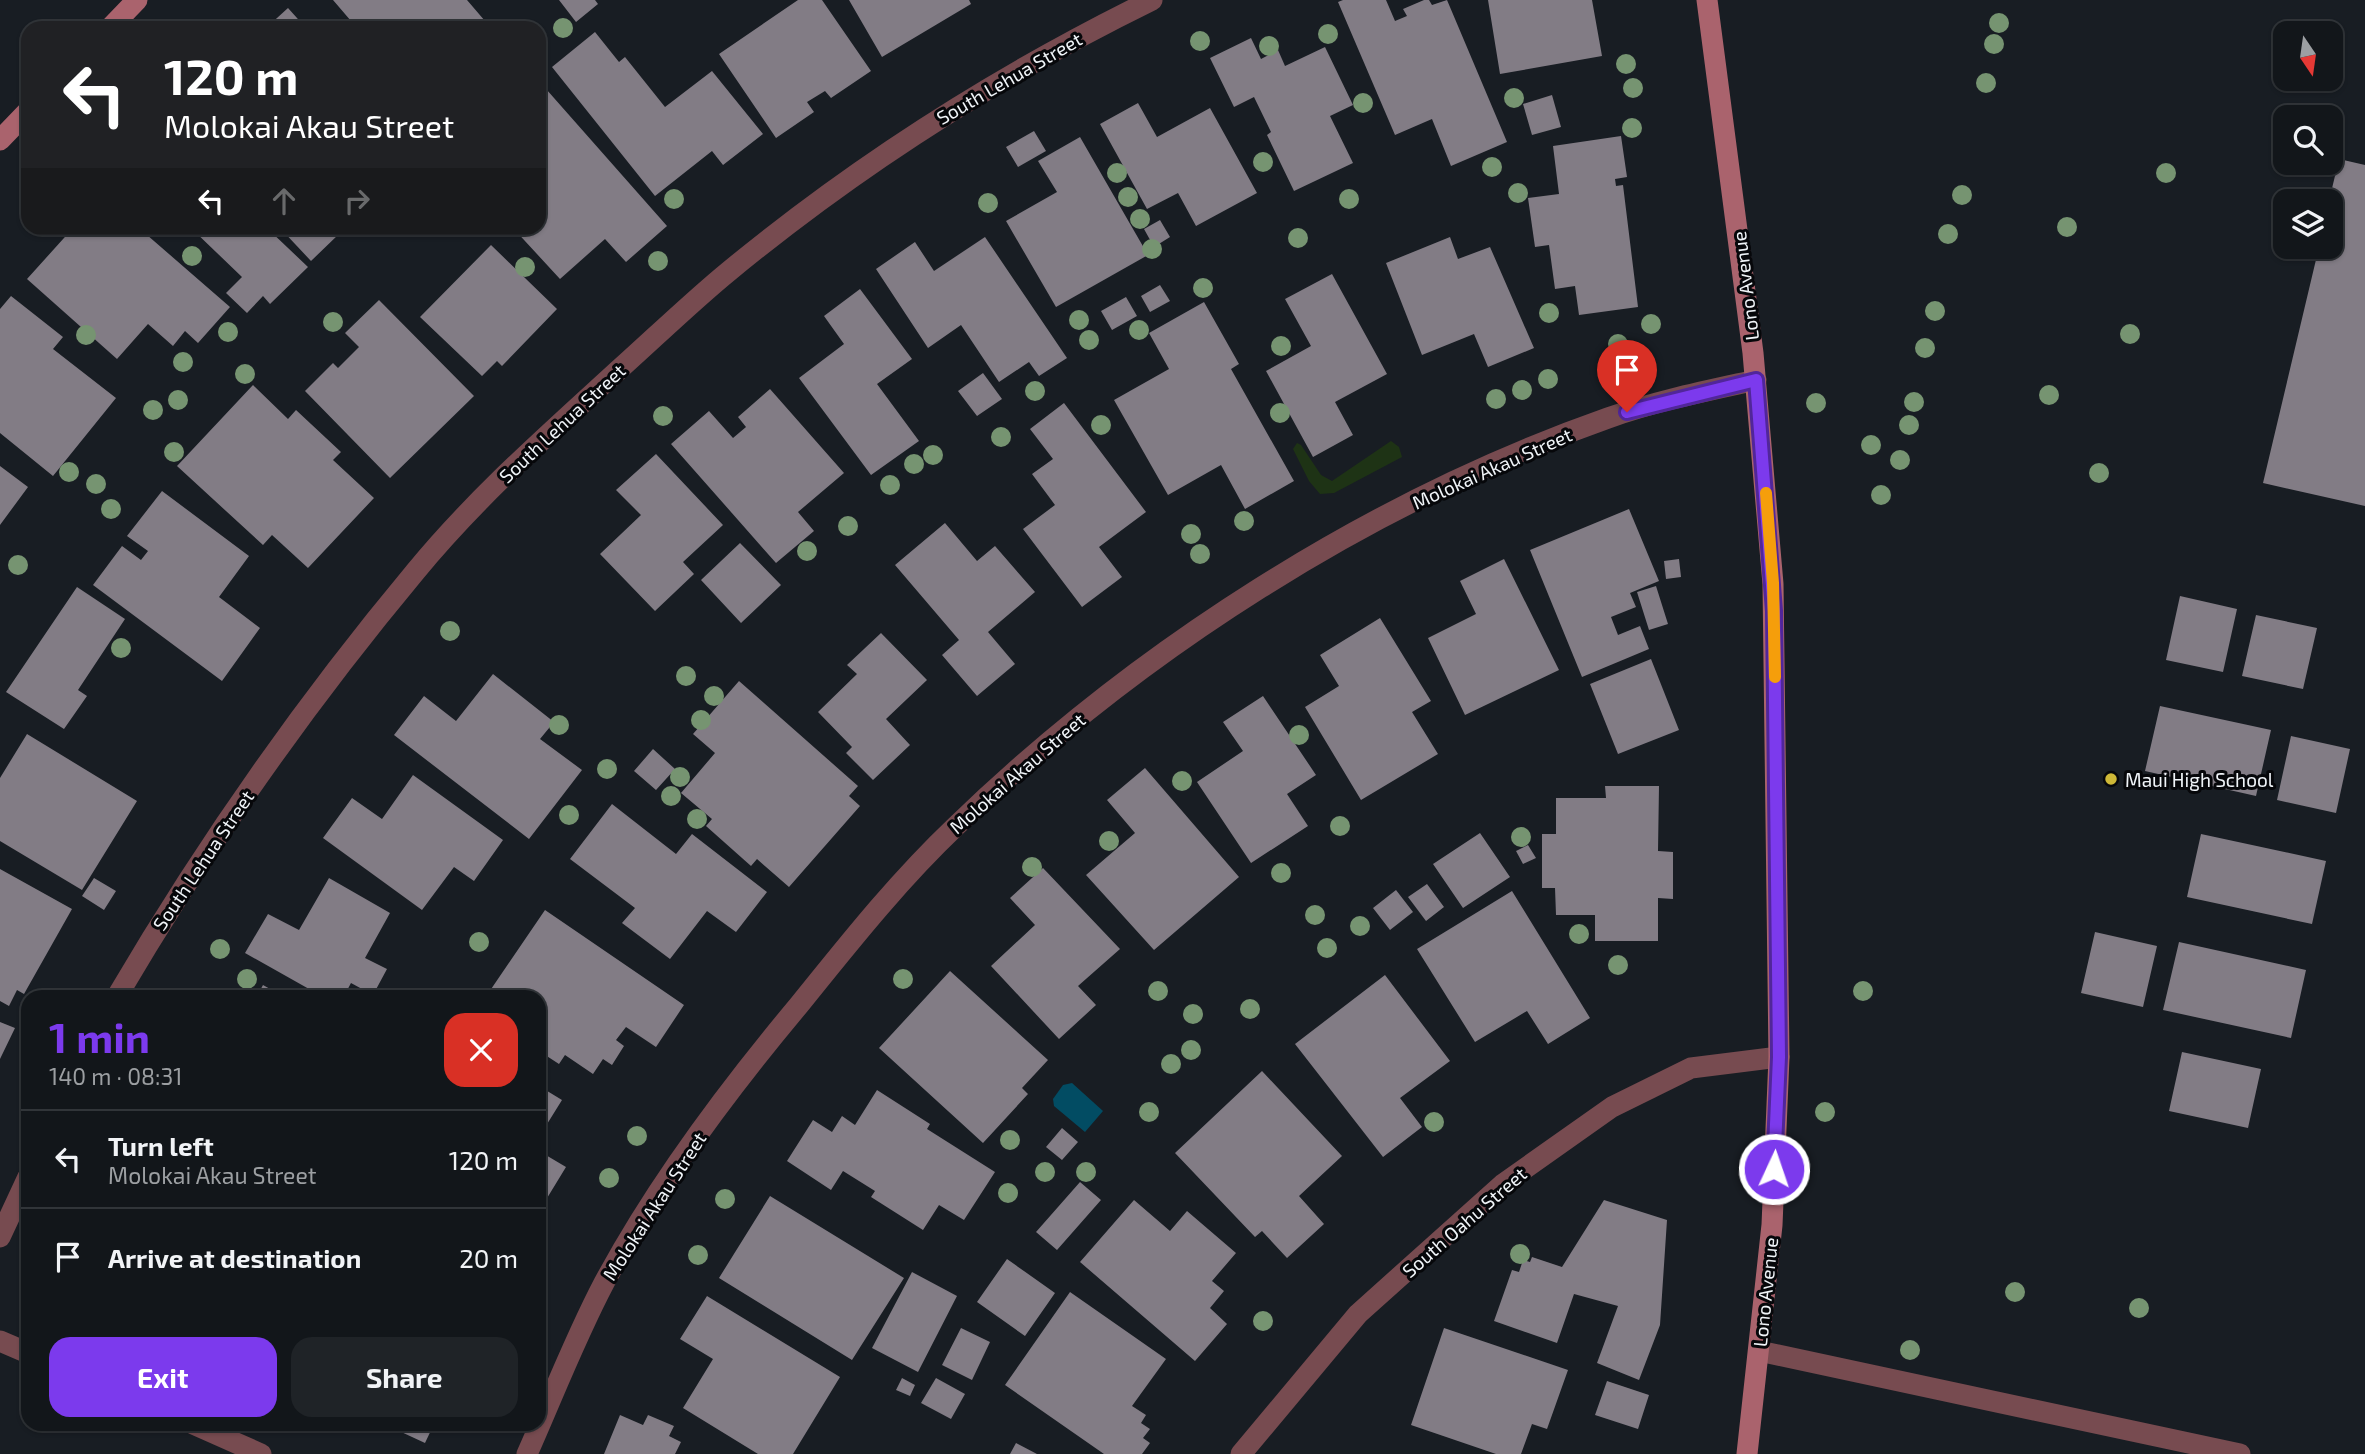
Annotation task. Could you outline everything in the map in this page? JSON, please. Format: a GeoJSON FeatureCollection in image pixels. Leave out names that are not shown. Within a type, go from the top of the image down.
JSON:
{"type":"FeatureCollection","features":[{"type":"Feature","properties":{"kind":"street"},"geometry":{"type":"LineString","coordinates":[[117,21],[137,0]]}},
{"type":"Feature","properties":{"kind":"street","name":"South Lehua Street"},"geometry":{"type":"LineString","coordinates":[[121,990],[173,900],[262,772],[416,571],[513,466],[721,278],[816,204],[944,115],[1078,37],[1152,0]]}},
{"type":"Feature","properties":{"kind":"street","name":"Lono Avenue"},"geometry":{"type":"LineString","coordinates":[[1707,0],[1756,380],[1773,583],[1779,1057],[1772,1225],[1747,1454]]}},
{"type":"Feature","properties":{"kind":"street"},"geometry":{"type":"LineString","coordinates":[[0,140],[21,118]]}},
{"type":"Feature","properties":{"kind":"street","name":"Molokai Akau Street"},"geometry":{"type":"LineString","coordinates":[[546,1412],[604,1284],[682,1158],[770,1039],[900,883],[954,827],[1051,739],[1166,653],[1278,577],[1386,516],[1502,460],[1608,418],[1666,400],[1756,380]]}},
{"type":"Feature","properties":{"kind":"street","name":"South Oahu Street"},"geometry":{"type":"LineString","coordinates":[[1241,1454],[1358,1314],[1503,1184],[1612,1107],[1691,1068],[1779,1057]]}},
{"type":"Feature","properties":{"kind":"street"},"geometry":{"type":"LineString","coordinates":[[0,1237],[21,1192]]}},
{"type":"Feature","properties":{"kind":"street"},"geometry":{"type":"LineString","coordinates":[[0,1341],[21,1350]]}},
{"type":"Feature","properties":{"kind":"street"},"geometry":{"type":"LineString","coordinates":[[1759,1351],[2240,1454]]}},
{"type":"Feature","properties":{"kind":"street"},"geometry":{"type":"LineString","coordinates":[[209,1431],[261,1454]]}},
{"type":"Feature","properties":{"kind":"street","name":"Molokai Akau Street"},"geometry":{"type":"LineString","coordinates":[[527,1454],[537,1431]]}},
{"type":"Feature","properties":{"kind":"green space"},"geometry":{"type":"Polygon","coordinates":[[[1391,441],[1399,447],[1402,457],[1334,493],[1320,494],[1309,481],[1293,449],[1297,443],[1301,445],[1321,475],[1332,481],[1391,441]]]}},
{"type":"Feature","properties":{"kind":"water"},"geometry":{"type":"Polygon","coordinates":[[[1072,1083],[1103,1111],[1085,1132],[1054,1106],[1053,1099],[1063,1085],[1072,1083]]]}},
{"type":"Feature","properties":{"kind":"building"},"geometry":{"type":"Polygon","coordinates":[[[333,0],[467,0],[485,21],[351,21],[333,0]]]}},
{"type":"Feature","properties":{"kind":"building"},"geometry":{"type":"Polygon","coordinates":[[[559,0],[595,0],[598,4],[576,22],[559,0]]]}},
{"type":"Feature","properties":{"kind":"building"},"geometry":{"type":"Polygon","coordinates":[[[798,0],[822,0],[871,71],[831,98],[825,91],[807,102],[814,112],[776,138],[719,54],[798,0]]]}},
{"type":"Feature","properties":{"kind":"building"},"geometry":{"type":"Polygon","coordinates":[[[849,0],[969,0],[971,4],[882,57],[849,0]]]}},
{"type":"Feature","properties":{"kind":"building"},"geometry":{"type":"Polygon","coordinates":[[[1386,0],[1395,21],[1407,16],[1403,9],[1424,0],[1429,0],[1432,5],[1447,0],[1507,142],[1451,166],[1432,119],[1395,135],[1338,2],[1386,0]]]}},
{"type":"Feature","properties":{"kind":"building"},"geometry":{"type":"Polygon","coordinates":[[[1488,0],[1592,0],[1602,56],[1500,74],[1488,0]]]}},
{"type":"Feature","properties":{"kind":"building"},"geometry":{"type":"Polygon","coordinates":[[[288,8],[300,21],[274,21],[288,8]]]}},
{"type":"Feature","properties":{"kind":"building"},"geometry":{"type":"Polygon","coordinates":[[[595,32],[619,62],[625,57],[665,107],[712,71],[763,134],[723,165],[712,151],[655,196],[552,67],[595,32]]]}},
{"type":"Feature","properties":{"kind":"building"},"geometry":{"type":"Polygon","coordinates":[[[1251,38],[1261,59],[1278,50],[1285,66],[1325,47],[1353,105],[1330,116],[1353,163],[1294,191],[1267,135],[1271,132],[1254,97],[1234,107],[1210,58],[1251,38]]]}},
{"type":"Feature","properties":{"kind":"building"},"geometry":{"type":"Polygon","coordinates":[[[546,89],[667,226],[626,262],[605,239],[560,279],[519,235],[546,235],[546,89]]]}},
{"type":"Feature","properties":{"kind":"building"},"geometry":{"type":"Polygon","coordinates":[[[1552,95],[1561,127],[1532,135],[1523,104],[1552,95]]]}},
{"type":"Feature","properties":{"kind":"building"},"geometry":{"type":"Polygon","coordinates":[[[1138,103],[1157,137],[1210,108],[1257,193],[1196,226],[1178,193],[1147,209],[1100,124],[1138,103]]]}},
{"type":"Feature","properties":{"kind":"building"},"geometry":{"type":"Polygon","coordinates":[[[1034,131],[1046,151],[1018,167],[1006,147],[1034,131]]]}},
{"type":"Feature","properties":{"kind":"building"},"geometry":{"type":"Polygon","coordinates":[[[1621,136],[1627,177],[1615,179],[1616,186],[1623,185],[1638,307],[1579,315],[1575,286],[1555,289],[1549,245],[1535,247],[1528,198],[1559,194],[1553,146],[1621,136]]]}},
{"type":"Feature","properties":{"kind":"building"},"geometry":{"type":"Polygon","coordinates":[[[1080,137],[1148,255],[1056,307],[1006,221],[1057,192],[1038,161],[1080,137]]]}},
{"type":"Feature","properties":{"kind":"building"},"geometry":{"type":"Polygon","coordinates":[[[2343,160],[2365,165],[2365,506],[2263,483],[2316,259],[2343,259],[2343,189],[2332,189],[2335,175],[2343,175],[2343,160]]]}},
{"type":"Feature","properties":{"kind":"building"},"geometry":{"type":"Polygon","coordinates":[[[1160,220],[1170,237],[1154,247],[1144,229],[1160,220]]]}},
{"type":"Feature","properties":{"kind":"building"},"geometry":{"type":"Polygon","coordinates":[[[67,235],[147,235],[230,307],[198,343],[185,331],[173,346],[148,324],[117,359],[27,279],[67,235]]]}},
{"type":"Feature","properties":{"kind":"building"},"geometry":{"type":"Polygon","coordinates":[[[198,235],[274,235],[308,267],[270,304],[263,296],[247,313],[226,293],[242,277],[198,235]]]}},
{"type":"Feature","properties":{"kind":"building"},"geometry":{"type":"Polygon","coordinates":[[[287,235],[338,235],[311,261],[287,235]]]}},
{"type":"Feature","properties":{"kind":"building"},"geometry":{"type":"Polygon","coordinates":[[[985,237],[1067,358],[1039,376],[1029,362],[999,382],[961,325],[928,348],[876,269],[915,242],[934,271],[985,237]]]}},
{"type":"Feature","properties":{"kind":"building"},"geometry":{"type":"Polygon","coordinates":[[[1450,237],[1458,259],[1490,247],[1534,348],[1488,367],[1474,334],[1422,355],[1386,263],[1450,237]]]}},
{"type":"Feature","properties":{"kind":"building"},"geometry":{"type":"Polygon","coordinates":[[[491,245],[557,309],[502,366],[497,361],[482,376],[420,317],[491,245]]]}},
{"type":"Feature","properties":{"kind":"building"},"geometry":{"type":"Polygon","coordinates":[[[1332,274],[1387,374],[1335,402],[1353,435],[1313,457],[1266,371],[1311,346],[1285,299],[1332,274]]]}},
{"type":"Feature","properties":{"kind":"building"},"geometry":{"type":"Polygon","coordinates":[[[1160,285],[1170,301],[1150,312],[1141,296],[1160,285]]]}},
{"type":"Feature","properties":{"kind":"building"},"geometry":{"type":"Polygon","coordinates":[[[860,289],[912,359],[877,384],[919,441],[871,475],[799,378],[844,344],[824,316],[860,289]]]}},
{"type":"Feature","properties":{"kind":"building"},"geometry":{"type":"Polygon","coordinates":[[[11,296],[63,337],[53,349],[116,398],[53,476],[0,433],[0,309],[11,296]]]}},
{"type":"Feature","properties":{"kind":"building"},"geometry":{"type":"Polygon","coordinates":[[[1126,297],[1137,316],[1112,330],[1101,311],[1126,297]]]}},
{"type":"Feature","properties":{"kind":"building"},"geometry":{"type":"Polygon","coordinates":[[[379,300],[474,396],[390,478],[305,391],[333,363],[338,368],[359,347],[345,333],[379,300]]]}},
{"type":"Feature","properties":{"kind":"building"},"geometry":{"type":"Polygon","coordinates":[[[1204,302],[1239,364],[1231,369],[1294,481],[1245,509],[1221,465],[1168,495],[1114,400],[1169,369],[1149,333],[1204,302]]]}},
{"type":"Feature","properties":{"kind":"building"},"geometry":{"type":"Polygon","coordinates":[[[983,373],[1002,399],[977,416],[958,391],[983,373]]]}},
{"type":"Feature","properties":{"kind":"building"},"geometry":{"type":"Polygon","coordinates":[[[253,385],[288,419],[296,410],[341,452],[333,460],[374,498],[308,568],[272,535],[263,545],[177,466],[253,385]]]}},
{"type":"Feature","properties":{"kind":"building"},"geometry":{"type":"Polygon","coordinates":[[[770,389],[844,473],[798,512],[814,531],[776,563],[671,444],[709,411],[733,438],[746,427],[738,417],[770,389]]]}},
{"type":"Feature","properties":{"kind":"building"},"geometry":{"type":"Polygon","coordinates":[[[1064,403],[1146,512],[1099,547],[1122,577],[1082,607],[1023,529],[1055,505],[1032,474],[1053,459],[1030,429],[1064,403]]]}},
{"type":"Feature","properties":{"kind":"building"},"geometry":{"type":"Polygon","coordinates":[[[656,454],[723,525],[683,562],[694,574],[655,611],[600,554],[641,515],[616,490],[656,454]]]}},
{"type":"Feature","properties":{"kind":"building"},"geometry":{"type":"Polygon","coordinates":[[[0,466],[28,487],[0,525],[0,466]]]}},
{"type":"Feature","properties":{"kind":"building"},"geometry":{"type":"Polygon","coordinates":[[[162,491],[249,556],[219,597],[260,628],[222,681],[93,585],[122,546],[141,560],[148,551],[127,536],[162,491]]]}},
{"type":"Feature","properties":{"kind":"building"},"geometry":{"type":"Polygon","coordinates":[[[1629,509],[1659,581],[1630,593],[1636,607],[1611,617],[1618,635],[1640,626],[1649,649],[1582,677],[1530,550],[1629,509]]]}},
{"type":"Feature","properties":{"kind":"building"},"geometry":{"type":"Polygon","coordinates":[[[945,523],[977,561],[995,546],[1035,592],[988,632],[1015,664],[977,696],[942,655],[959,640],[895,565],[945,523]]]}},
{"type":"Feature","properties":{"kind":"building"},"geometry":{"type":"Polygon","coordinates":[[[740,543],[781,585],[741,623],[701,580],[740,543]]]}},
{"type":"Feature","properties":{"kind":"building"},"geometry":{"type":"Polygon","coordinates":[[[1504,559],[1559,670],[1465,715],[1428,638],[1476,614],[1460,581],[1504,559]]]}},
{"type":"Feature","properties":{"kind":"building"},"geometry":{"type":"Polygon","coordinates":[[[1679,559],[1681,577],[1666,579],[1664,561],[1679,559]]]}},
{"type":"Feature","properties":{"kind":"building"},"geometry":{"type":"Polygon","coordinates":[[[1656,586],[1668,624],[1649,630],[1637,592],[1656,586]]]}},
{"type":"Feature","properties":{"kind":"building"},"geometry":{"type":"Polygon","coordinates":[[[77,587],[125,619],[78,690],[87,696],[64,729],[6,692],[77,587]]]}},
{"type":"Feature","properties":{"kind":"building"},"geometry":{"type":"Polygon","coordinates":[[[2180,596],[2237,609],[2223,672],[2166,660],[2180,596]]]}},
{"type":"Feature","properties":{"kind":"building"},"geometry":{"type":"Polygon","coordinates":[[[2256,615],[2317,628],[2303,689],[2242,676],[2256,615]]]}},
{"type":"Feature","properties":{"kind":"building"},"geometry":{"type":"Polygon","coordinates":[[[1380,618],[1431,701],[1412,712],[1438,754],[1361,800],[1305,707],[1339,686],[1320,655],[1380,618]]]}},
{"type":"Feature","properties":{"kind":"building"},"geometry":{"type":"Polygon","coordinates":[[[881,633],[927,680],[886,719],[910,745],[873,780],[846,753],[852,747],[818,712],[857,674],[847,665],[881,633]]]}},
{"type":"Feature","properties":{"kind":"building"},"geometry":{"type":"Polygon","coordinates":[[[1651,659],[1679,730],[1618,754],[1590,684],[1651,659]]]}},
{"type":"Feature","properties":{"kind":"building"},"geometry":{"type":"Polygon","coordinates":[[[493,674],[554,722],[540,739],[582,770],[529,839],[394,735],[424,696],[456,721],[493,674]]]}},
{"type":"Feature","properties":{"kind":"building"},"geometry":{"type":"Polygon","coordinates":[[[739,681],[858,786],[849,796],[860,806],[789,887],[757,859],[751,866],[706,826],[712,819],[681,793],[715,753],[693,734],[739,681]]]}},
{"type":"Feature","properties":{"kind":"building"},"geometry":{"type":"Polygon","coordinates":[[[1263,696],[1316,775],[1287,794],[1308,826],[1251,863],[1197,782],[1243,751],[1223,722],[1263,696]]]}},
{"type":"Feature","properties":{"kind":"building"},"geometry":{"type":"Polygon","coordinates":[[[2160,706],[2271,730],[2256,796],[2145,771],[2160,706]]]}},
{"type":"Feature","properties":{"kind":"building"},"geometry":{"type":"Polygon","coordinates":[[[27,734],[137,801],[82,890],[0,841],[0,778],[27,734]]]}},
{"type":"Feature","properties":{"kind":"building"},"geometry":{"type":"Polygon","coordinates":[[[2291,736],[2350,749],[2336,813],[2277,800],[2291,736]]]}},
{"type":"Feature","properties":{"kind":"building"},"geometry":{"type":"Polygon","coordinates":[[[653,749],[675,769],[656,790],[634,771],[653,749]]]}},
{"type":"Feature","properties":{"kind":"building"},"geometry":{"type":"Polygon","coordinates":[[[1145,768],[1239,877],[1154,950],[1086,875],[1135,833],[1107,800],[1145,768]]]}},
{"type":"Feature","properties":{"kind":"building"},"geometry":{"type":"Polygon","coordinates":[[[413,775],[503,840],[474,881],[454,867],[422,910],[323,838],[352,798],[382,819],[413,775]]]}},
{"type":"Feature","properties":{"kind":"building"},"geometry":{"type":"Polygon","coordinates":[[[1605,786],[1659,786],[1658,851],[1673,852],[1673,899],[1658,898],[1658,941],[1595,941],[1595,915],[1556,915],[1555,888],[1542,888],[1542,834],[1556,834],[1556,798],[1606,798],[1605,786]]]}},
{"type":"Feature","properties":{"kind":"building"},"geometry":{"type":"Polygon","coordinates":[[[612,804],[676,854],[692,834],[767,892],[736,932],[707,911],[670,959],[622,923],[635,908],[570,859],[612,804]]]}},
{"type":"Feature","properties":{"kind":"building"},"geometry":{"type":"Polygon","coordinates":[[[1480,833],[1510,877],[1463,908],[1433,864],[1480,833]]]}},
{"type":"Feature","properties":{"kind":"building"},"geometry":{"type":"Polygon","coordinates":[[[2201,834],[2326,861],[2312,924],[2187,897],[2201,834]]]}},
{"type":"Feature","properties":{"kind":"building"},"geometry":{"type":"Polygon","coordinates":[[[1528,845],[1536,858],[1523,864],[1516,851],[1528,845]]]}},
{"type":"Feature","properties":{"kind":"building"},"geometry":{"type":"Polygon","coordinates":[[[1043,868],[1120,949],[1078,986],[1096,1005],[1059,1039],[991,966],[1035,925],[1010,898],[1043,868]]]}},
{"type":"Feature","properties":{"kind":"building"},"geometry":{"type":"Polygon","coordinates":[[[0,869],[72,909],[26,990],[21,992],[17,990],[9,1006],[0,1001],[0,869]]]}},
{"type":"Feature","properties":{"kind":"building"},"geometry":{"type":"Polygon","coordinates":[[[94,878],[116,891],[104,910],[82,896],[94,878]]]}},
{"type":"Feature","properties":{"kind":"building"},"geometry":{"type":"Polygon","coordinates":[[[329,878],[390,913],[365,958],[387,969],[376,990],[364,990],[351,983],[347,990],[311,990],[245,953],[268,914],[299,930],[329,878]]]}},
{"type":"Feature","properties":{"kind":"building"},"geometry":{"type":"Polygon","coordinates":[[[1427,884],[1444,907],[1426,921],[1408,897],[1427,884]]]}},
{"type":"Feature","properties":{"kind":"building"},"geometry":{"type":"Polygon","coordinates":[[[1396,890],[1413,912],[1390,930],[1373,908],[1396,890]]]}},
{"type":"Feature","properties":{"kind":"building"},"geometry":{"type":"Polygon","coordinates":[[[1512,891],[1590,1018],[1548,1044],[1527,1011],[1475,1042],[1417,949],[1512,891]]]}},
{"type":"Feature","properties":{"kind":"building"},"geometry":{"type":"Polygon","coordinates":[[[545,910],[684,1005],[656,1047],[626,1027],[616,1040],[624,1046],[612,1065],[603,1059],[593,1074],[565,1055],[559,1064],[546,1056],[546,990],[490,990],[545,910]]]}},
{"type":"Feature","properties":{"kind":"building"},"geometry":{"type":"Polygon","coordinates":[[[2095,932],[2157,946],[2143,1007],[2081,993],[2095,932]]]}},
{"type":"Feature","properties":{"kind":"building"},"geometry":{"type":"Polygon","coordinates":[[[2179,942],[2306,970],[2291,1038],[2163,1010],[2179,942]]]}},
{"type":"Feature","properties":{"kind":"building"},"geometry":{"type":"Polygon","coordinates":[[[950,971],[1048,1060],[1022,1088],[1028,1094],[983,1143],[879,1048],[950,971]]]}},
{"type":"Feature","properties":{"kind":"building"},"geometry":{"type":"Polygon","coordinates":[[[1385,975],[1450,1061],[1400,1098],[1422,1127],[1383,1157],[1295,1044],[1385,975]]]}},
{"type":"Feature","properties":{"kind":"building"},"geometry":{"type":"Polygon","coordinates":[[[0,1022],[15,1028],[0,1059],[0,1022]]]}},
{"type":"Feature","properties":{"kind":"building"},"geometry":{"type":"Polygon","coordinates":[[[2182,1052],[2261,1069],[2248,1128],[2169,1111],[2182,1052]]]}},
{"type":"Feature","properties":{"kind":"building"},"geometry":{"type":"Polygon","coordinates":[[[1262,1071],[1342,1156],[1299,1196],[1324,1224],[1287,1258],[1262,1231],[1255,1237],[1175,1153],[1262,1071]]]}},
{"type":"Feature","properties":{"kind":"building"},"geometry":{"type":"Polygon","coordinates":[[[546,1090],[562,1100],[546,1126],[546,1090]]]}},
{"type":"Feature","properties":{"kind":"building"},"geometry":{"type":"Polygon","coordinates":[[[877,1090],[930,1124],[927,1129],[995,1172],[964,1220],[939,1205],[923,1230],[871,1197],[875,1191],[843,1171],[831,1190],[787,1161],[813,1120],[832,1132],[842,1116],[855,1125],[877,1090]]]}},
{"type":"Feature","properties":{"kind":"building"},"geometry":{"type":"Polygon","coordinates":[[[1062,1128],[1078,1142],[1062,1160],[1046,1147],[1062,1128]]]}},
{"type":"Feature","properties":{"kind":"building"},"geometry":{"type":"Polygon","coordinates":[[[546,1155],[566,1167],[546,1200],[546,1155]]]}},
{"type":"Feature","properties":{"kind":"building"},"geometry":{"type":"Polygon","coordinates":[[[1080,1182],[1101,1200],[1057,1250],[1036,1232],[1080,1182]]]}},
{"type":"Feature","properties":{"kind":"building"},"geometry":{"type":"Polygon","coordinates":[[[770,1196],[904,1278],[852,1360],[719,1278],[770,1196]]]}},
{"type":"Feature","properties":{"kind":"building"},"geometry":{"type":"Polygon","coordinates":[[[1134,1200],[1170,1231],[1187,1211],[1236,1253],[1212,1281],[1224,1291],[1210,1308],[1227,1324],[1195,1361],[1080,1262],[1134,1200]]]}},
{"type":"Feature","properties":{"kind":"building"},"geometry":{"type":"Polygon","coordinates":[[[1604,1200],[1667,1220],[1660,1325],[1639,1380],[1597,1363],[1618,1306],[1574,1294],[1557,1343],[1494,1321],[1512,1270],[1519,1272],[1523,1260],[1530,1262],[1532,1257],[1562,1267],[1604,1200]]]}},
{"type":"Feature","properties":{"kind":"building"},"geometry":{"type":"Polygon","coordinates":[[[1007,1259],[1055,1293],[1025,1336],[977,1302],[1007,1259]]]}},
{"type":"Feature","properties":{"kind":"building"},"geometry":{"type":"Polygon","coordinates":[[[912,1272],[957,1296],[918,1372],[872,1348],[912,1272]]]}},
{"type":"Feature","properties":{"kind":"building"},"geometry":{"type":"Polygon","coordinates":[[[1070,1292],[1166,1359],[1132,1406],[1146,1415],[1141,1423],[1150,1429],[1143,1438],[1150,1443],[1142,1454],[1104,1454],[1005,1385],[1070,1292]]]}},
{"type":"Feature","properties":{"kind":"building"},"geometry":{"type":"Polygon","coordinates":[[[707,1296],[840,1377],[793,1454],[758,1454],[683,1408],[713,1359],[680,1339],[707,1296]]]}},
{"type":"Feature","properties":{"kind":"building"},"geometry":{"type":"Polygon","coordinates":[[[961,1328],[990,1342],[972,1380],[942,1365],[961,1328]]]}},
{"type":"Feature","properties":{"kind":"building"},"geometry":{"type":"Polygon","coordinates":[[[1444,1328],[1568,1370],[1547,1429],[1532,1424],[1521,1454],[1496,1454],[1411,1425],[1444,1328]]]}},
{"type":"Feature","properties":{"kind":"building"},"geometry":{"type":"Polygon","coordinates":[[[902,1378],[915,1385],[910,1396],[896,1390],[902,1378]]]}},
{"type":"Feature","properties":{"kind":"building"},"geometry":{"type":"Polygon","coordinates":[[[936,1378],[965,1394],[951,1419],[921,1403],[936,1378]]]}},
{"type":"Feature","properties":{"kind":"building"},"geometry":{"type":"Polygon","coordinates":[[[1607,1381],[1649,1395],[1638,1429],[1595,1415],[1607,1381]]]}},
{"type":"Feature","properties":{"kind":"building"},"geometry":{"type":"Polygon","coordinates":[[[620,1415],[643,1425],[648,1415],[674,1426],[669,1436],[681,1442],[675,1454],[604,1454],[620,1415]]]}},
{"type":"Feature","properties":{"kind":"building"},"geometry":{"type":"Polygon","coordinates":[[[399,1431],[431,1431],[425,1443],[399,1431]]]}},
{"type":"Feature","properties":{"kind":"building"},"geometry":{"type":"Polygon","coordinates":[[[1016,1443],[1037,1454],[1010,1454],[1016,1443]]]}},
{"type":"Feature","properties":{"kind":"slow traffic"},"geometry":{"type":"LineString","coordinates":[[1766,493],[1773,583],[1775,677]]}},
{"type":"Feature","properties":{"kind":"place","name":"Maui High School"},"geometry":{"type":"Point","coordinates":[2111,779]}},
{"type":"Feature","properties":{"kind":"route"},"geometry":{"type":"LineString","coordinates":[[1627,412],[1666,400],[1756,380],[1774,611],[1779,1057],[1774,1169]]}}]}
